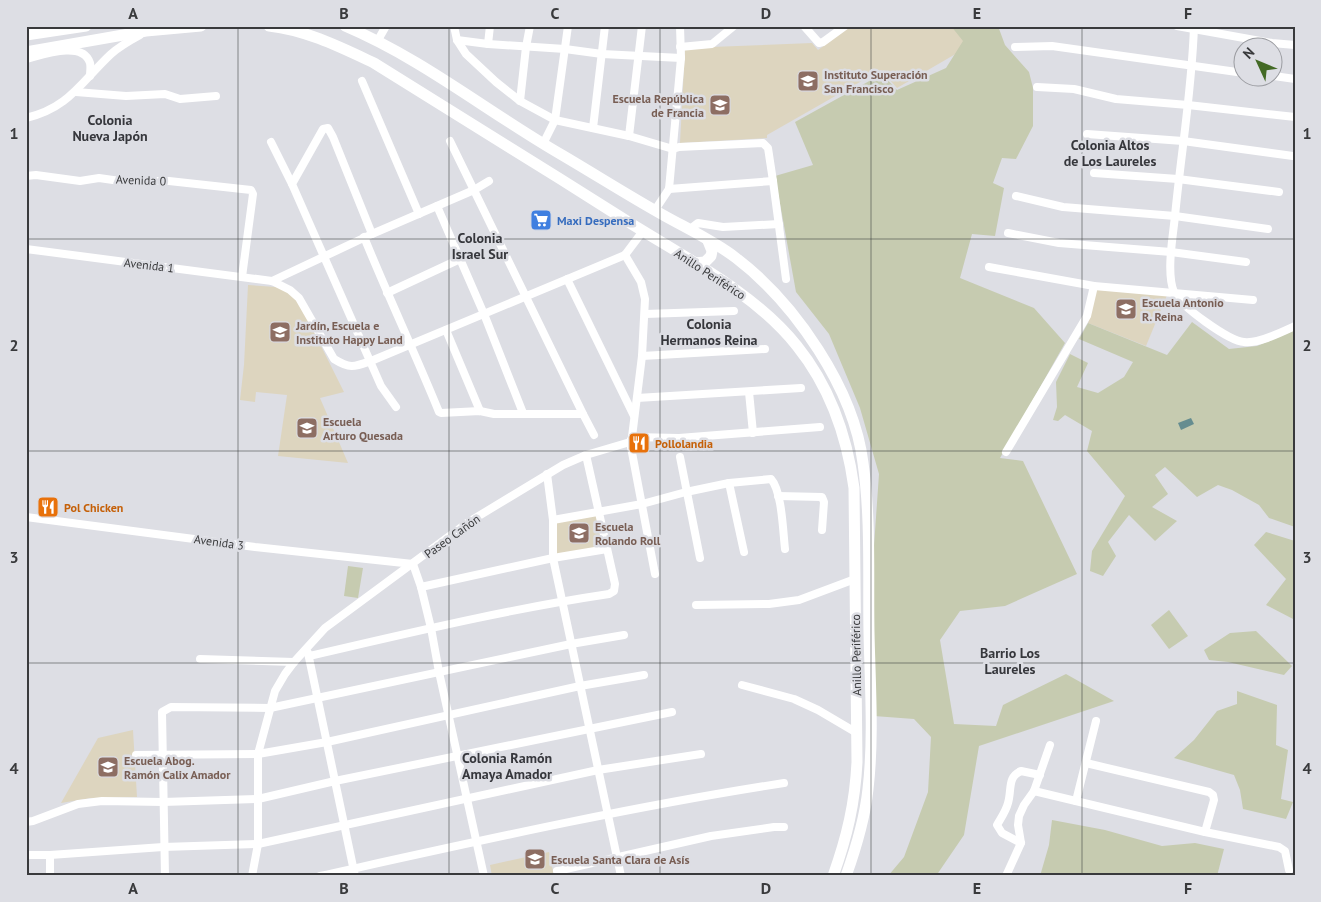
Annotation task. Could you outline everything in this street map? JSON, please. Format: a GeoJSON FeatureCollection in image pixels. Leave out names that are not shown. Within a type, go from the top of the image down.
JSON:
{"type":"FeatureCollection","features":[{"type":"Feature","properties":{"kind":"highway"},"geometry":{"type":"LineString","coordinates":[[26,35],[86,26]]}},
{"type":"Feature","properties":{"kind":"highway"},"geometry":{"type":"LineString","coordinates":[[26,52],[146,32],[201,26]]}},
{"type":"Feature","properties":{"kind":"highway","name":"Anillo Periférico"},"geometry":{"type":"LineString","coordinates":[[269,26],[284,28],[327,42],[374,62],[737,291],[774,321],[798,346],[826,390],[835,412],[850,459],[855,506],[857,733],[855,793],[844,844],[833,876]]}},
{"type":"Feature","properties":{"kind":"highway","name":"Anillo Periférico"},"geometry":{"type":"LineString","coordinates":[[345,26],[378,40],[542,144],[735,257],[767,284],[805,330],[823,356],[843,396],[858,439],[863,461],[868,554],[870,734],[868,789],[856,849],[846,876]]}},
{"type":"Feature","properties":{"kind":"highway"},"geometry":{"type":"LineString","coordinates":[[486,132],[484,122],[487,117],[498,115]]}},
{"type":"Feature","properties":{"kind":"highway"},"geometry":{"type":"LineString","coordinates":[[694,263],[705,262],[711,256],[712,251],[708,241]]}},
{"type":"Feature","properties":{"kind":"street"},"geometry":{"type":"LineString","coordinates":[[378,40],[386,26]]}},
{"type":"Feature","properties":{"kind":"street"},"geometry":{"type":"LineString","coordinates":[[454,26],[457,40],[472,60],[520,101],[555,120],[629,136],[673,149],[679,146],[763,143],[768,148],[786,279]]}},
{"type":"Feature","properties":{"kind":"street"},"geometry":{"type":"LineString","coordinates":[[488,44],[490,26]]}},
{"type":"Feature","properties":{"kind":"street"},"geometry":{"type":"LineString","coordinates":[[520,101],[530,26]]}},
{"type":"Feature","properties":{"kind":"street"},"geometry":{"type":"LineString","coordinates":[[542,144],[555,120],[568,26]]}},
{"type":"Feature","properties":{"kind":"street"},"geometry":{"type":"LineString","coordinates":[[593,128],[605,26]]}},
{"type":"Feature","properties":{"kind":"street"},"geometry":{"type":"LineString","coordinates":[[629,136],[640,56],[642,26]]}},
{"type":"Feature","properties":{"kind":"street"},"geometry":{"type":"LineString","coordinates":[[655,210],[669,189],[681,58],[680,26]]}},
{"type":"Feature","properties":{"kind":"street"},"geometry":{"type":"LineString","coordinates":[[680,47],[712,44],[734,26]]}},
{"type":"Feature","properties":{"kind":"street"},"geometry":{"type":"LineString","coordinates":[[804,26],[819,43],[845,26]]}},
{"type":"Feature","properties":{"kind":"street"},"geometry":{"type":"LineString","coordinates":[[1177,26],[1194,27],[1272,43],[1295,44]]}},
{"type":"Feature","properties":{"kind":"street"},"geometry":{"type":"LineString","coordinates":[[1194,27],[1188,105],[1171,252],[1174,293],[1188,308],[1215,328],[1233,339],[1245,343],[1259,340],[1295,326]]}},
{"type":"Feature","properties":{"kind":"street"},"geometry":{"type":"LineString","coordinates":[[26,118],[42,114],[58,106],[76,92],[123,44],[146,32]]}},
{"type":"Feature","properties":{"kind":"street"},"geometry":{"type":"LineString","coordinates":[[457,40],[602,54],[681,58]]}},
{"type":"Feature","properties":{"kind":"street"},"geometry":{"type":"LineString","coordinates":[[1015,47],[1052,46],[1234,71]]}},
{"type":"Feature","properties":{"kind":"street"},"geometry":{"type":"LineString","coordinates":[[26,58],[65,50],[76,51],[86,57],[90,64],[90,76]]}},
{"type":"Feature","properties":{"kind":"street"},"geometry":{"type":"LineString","coordinates":[[362,81],[419,214]]}},
{"type":"Feature","properties":{"kind":"street"},"geometry":{"type":"LineString","coordinates":[[1037,87],[1074,89],[1116,99],[1295,117]]}},
{"type":"Feature","properties":{"kind":"street"},"geometry":{"type":"LineString","coordinates":[[76,92],[144,96],[165,94],[180,99],[216,96]]}},
{"type":"Feature","properties":{"kind":"street"},"geometry":{"type":"LineString","coordinates":[[292,184],[320,132],[328,128],[368,235],[386,293],[411,344],[439,412],[480,411],[494,414],[583,414]]}},
{"type":"Feature","properties":{"kind":"street"},"geometry":{"type":"LineString","coordinates":[[1087,134],[1183,141],[1294,156]]}},
{"type":"Feature","properties":{"kind":"street"},"geometry":{"type":"LineString","coordinates":[[450,141],[594,436]]}},
{"type":"Feature","properties":{"kind":"street"},"geometry":{"type":"LineString","coordinates":[[271,142],[325,257],[381,386],[396,407]]}},
{"type":"Feature","properties":{"kind":"street"},"geometry":{"type":"LineString","coordinates":[[1094,173],[1178,179],[1279,192]]}},
{"type":"Feature","properties":{"kind":"street","name":"Avenida 0"},"geometry":{"type":"LineString","coordinates":[[26,176],[36,175],[80,182],[99,178],[120,181],[168,181],[249,189],[253,194],[242,277]]}},
{"type":"Feature","properties":{"kind":"street"},"geometry":{"type":"LineString","coordinates":[[272,281],[368,235],[474,190],[489,181]]}},
{"type":"Feature","properties":{"kind":"street"},"geometry":{"type":"LineString","coordinates":[[669,189],[773,181]]}},
{"type":"Feature","properties":{"kind":"street"},"geometry":{"type":"LineString","coordinates":[[1016,196],[1063,207],[1175,216],[1268,229]]}},
{"type":"Feature","properties":{"kind":"street"},"geometry":{"type":"LineString","coordinates":[[437,206],[484,314],[523,413]]}},
{"type":"Feature","properties":{"kind":"street"},"geometry":{"type":"LineString","coordinates":[[689,230],[698,223],[723,227],[779,224]]}},
{"type":"Feature","properties":{"kind":"street"},"geometry":{"type":"LineString","coordinates":[[272,281],[290,290],[299,298],[334,359],[344,365],[354,367],[625,256],[643,231]]}},
{"type":"Feature","properties":{"kind":"street"},"geometry":{"type":"LineString","coordinates":[[1008,233],[1060,243],[1171,252],[1246,262]]}},
{"type":"Feature","properties":{"kind":"street","name":"Avenida 1"},"geometry":{"type":"LineString","coordinates":[[26,249],[272,281]]}},
{"type":"Feature","properties":{"kind":"street"},"geometry":{"type":"LineString","coordinates":[[625,256],[641,282],[645,298],[642,356],[631,439],[655,574]]}},
{"type":"Feature","properties":{"kind":"street"},"geometry":{"type":"LineString","coordinates":[[386,293],[460,259]]}},
{"type":"Feature","properties":{"kind":"street"},"geometry":{"type":"LineString","coordinates":[[989,267],[1094,286],[1253,300]]}},
{"type":"Feature","properties":{"kind":"street"},"geometry":{"type":"LineString","coordinates":[[567,279],[634,417]]}},
{"type":"Feature","properties":{"kind":"street"},"geometry":{"type":"LineString","coordinates":[[1006,452],[1087,316],[1094,286]]}},
{"type":"Feature","properties":{"kind":"street"},"geometry":{"type":"LineString","coordinates":[[645,314],[734,311]]}},
{"type":"Feature","properties":{"kind":"street"},"geometry":{"type":"LineString","coordinates":[[446,330],[480,411]]}},
{"type":"Feature","properties":{"kind":"street"},"geometry":{"type":"LineString","coordinates":[[642,356],[765,349]]}},
{"type":"Feature","properties":{"kind":"street"},"geometry":{"type":"LineString","coordinates":[[637,398],[801,388]]}},
{"type":"Feature","properties":{"kind":"street"},"geometry":{"type":"LineString","coordinates":[[748,392],[753,433]]}},
{"type":"Feature","properties":{"kind":"street","name":"Paseo Cañón"},"geometry":{"type":"LineString","coordinates":[[252,876],[258,844],[258,754],[275,691],[284,674],[294,662],[308,652],[325,628],[467,523],[547,474],[586,455],[631,439],[679,438],[820,427]]}},
{"type":"Feature","properties":{"kind":"street"},"geometry":{"type":"LineString","coordinates":[[354,872],[308,652],[562,601],[609,594],[614,591],[615,584],[586,455]]}},
{"type":"Feature","properties":{"kind":"street"},"geometry":{"type":"LineString","coordinates":[[680,457],[700,558]]}},
{"type":"Feature","properties":{"kind":"street"},"geometry":{"type":"LineString","coordinates":[[547,474],[553,520],[553,558],[620,876]]}},
{"type":"Feature","properties":{"kind":"street"},"geometry":{"type":"LineString","coordinates":[[553,520],[642,504],[730,483],[771,479],[778,496],[785,549]]}},
{"type":"Feature","properties":{"kind":"street"},"geometry":{"type":"LineString","coordinates":[[730,483],[744,552]]}},
{"type":"Feature","properties":{"kind":"street"},"geometry":{"type":"LineString","coordinates":[[778,496],[822,497],[824,502],[822,530]]}},
{"type":"Feature","properties":{"kind":"street","name":"Avenida 3"},"geometry":{"type":"LineString","coordinates":[[26,517],[255,547],[413,564]]}},
{"type":"Feature","properties":{"kind":"street"},"geometry":{"type":"LineString","coordinates":[[421,587],[553,558],[607,549]]}},
{"type":"Feature","properties":{"kind":"street"},"geometry":{"type":"LineString","coordinates":[[413,564],[431,628],[484,876]]}},
{"type":"Feature","properties":{"kind":"street"},"geometry":{"type":"LineString","coordinates":[[696,605],[769,604],[799,600],[855,579]]}},
{"type":"Feature","properties":{"kind":"street"},"geometry":{"type":"LineString","coordinates":[[165,876],[162,712],[166,709],[171,707],[270,708],[571,644],[624,635]]}},
{"type":"Feature","properties":{"kind":"street"},"geometry":{"type":"LineString","coordinates":[[200,658],[294,662]]}},
{"type":"Feature","properties":{"kind":"street"},"geometry":{"type":"LineString","coordinates":[[136,755],[258,754],[327,742],[580,686],[644,675]]}},
{"type":"Feature","properties":{"kind":"street"},"geometry":{"type":"LineString","coordinates":[[742,685],[794,699],[818,710],[857,733]]}},
{"type":"Feature","properties":{"kind":"street"},"geometry":{"type":"LineString","coordinates":[[26,822],[78,804],[102,801],[258,800],[335,781],[672,712]]}},
{"type":"Feature","properties":{"kind":"street"},"geometry":{"type":"LineString","coordinates":[[1076,801],[1096,721]]}},
{"type":"Feature","properties":{"kind":"street"},"geometry":{"type":"LineString","coordinates":[[1006,876],[1021,843],[1018,825],[1019,816],[1034,791],[1050,745]]}},
{"type":"Feature","properties":{"kind":"street"},"geometry":{"type":"LineString","coordinates":[[26,854],[258,844],[598,770],[701,754]]}},
{"type":"Feature","properties":{"kind":"street"},"geometry":{"type":"LineString","coordinates":[[1086,763],[1209,792],[1213,795],[1214,800],[1205,832]]}},
{"type":"Feature","properties":{"kind":"street"},"geometry":{"type":"LineString","coordinates":[[1021,843],[1002,833],[997,825],[1009,800],[1013,776],[1022,771],[1040,775]]}},
{"type":"Feature","properties":{"kind":"street"},"geometry":{"type":"LineString","coordinates":[[320,876],[354,872],[476,841],[784,783]]}},
{"type":"Feature","properties":{"kind":"street"},"geometry":{"type":"LineString","coordinates":[[1034,791],[1205,832],[1279,847],[1285,851],[1289,870]]}},
{"type":"Feature","properties":{"kind":"street"},"geometry":{"type":"LineString","coordinates":[[557,871],[711,836],[784,827]]}},
{"type":"Feature","properties":{"kind":"street"},"geometry":{"type":"LineString","coordinates":[[50,854],[50,876]]}},
{"type":"Feature","properties":{"kind":"shaded area","name":"Instituto Superación San Francisco"},"geometry":{"type":"Polygon","coordinates":[[[851,26],[979,26],[990,34],[897,88],[881,70],[767,135],[767,138],[680,143],[685,48],[812,43],[818,50],[851,26]]]}},
{"type":"Feature","properties":{"kind":"shaded area","name":"Jardín, Escuela e Instituto Happy Land"},"geometry":{"type":"Polygon","coordinates":[[[248,285],[276,287],[286,291],[298,300],[344,392],[320,398],[348,463],[278,456],[287,395],[256,392],[255,402],[240,400],[244,365],[248,285]]]}},
{"type":"Feature","properties":{"kind":"shaded area","name":"Escuela Antonio R. Reina"},"geometry":{"type":"Polygon","coordinates":[[[1096,288],[1167,295],[1146,346],[1088,323],[1096,288]]]}},
{"type":"Feature","properties":{"kind":"shaded area","name":"Escuela Rolando Roll"},"geometry":{"type":"Polygon","coordinates":[[[598,514],[607,550],[556,559],[554,521],[598,514]]]}},
{"type":"Feature","properties":{"kind":"shaded area","name":"Escuela Abog. Ramón Calix Amador"},"geometry":{"type":"Polygon","coordinates":[[[133,730],[137,797],[91,798],[61,803],[98,738],[133,730]]]}},
{"type":"Feature","properties":{"kind":"shaded area","name":"Escuela Santa Clara de Asís"},"geometry":{"type":"Polygon","coordinates":[[[549,852],[554,876],[492,876],[490,865],[549,852]]]}},
{"type":"Feature","properties":{"kind":"green space"},"geometry":{"type":"Polygon","coordinates":[[[951,26],[998,26],[1005,45],[1029,72],[1033,88],[1033,126],[1016,159],[1002,158],[993,183],[1004,188],[995,236],[972,234],[960,278],[1034,308],[1065,343],[1000,458],[1023,461],[1077,574],[1005,606],[960,611],[940,640],[954,724],[996,726],[1003,705],[1066,674],[1114,701],[979,746],[964,835],[936,876],[888,876],[904,857],[928,792],[931,737],[914,719],[874,716],[874,546],[879,474],[860,408],[829,334],[796,292],[775,176],[813,165],[795,122],[882,74],[897,90],[946,68],[963,41],[951,26]]]}},
{"type":"Feature","properties":{"kind":"green space"},"geometry":{"type":"Polygon","coordinates":[[[1192,322],[1229,349],[1257,346],[1295,330],[1295,527],[1269,518],[1259,505],[1232,490],[1218,485],[1197,497],[1165,467],[1155,475],[1168,494],[1152,507],[1177,521],[1155,541],[1129,515],[1108,542],[1116,556],[1103,576],[1090,571],[1092,551],[1125,496],[1087,451],[1092,431],[1065,415],[1058,421],[1053,420],[1057,407],[1056,382],[1070,354],[1088,363],[1077,387],[1098,393],[1124,377],[1133,362],[1079,339],[1088,323],[1167,355],[1192,322]]]}},
{"type":"Feature","properties":{"kind":"green space"},"geometry":{"type":"Polygon","coordinates":[[[1266,532],[1295,541],[1295,620],[1266,605],[1286,579],[1254,545],[1266,532]]]}},
{"type":"Feature","properties":{"kind":"green space"},"geometry":{"type":"Polygon","coordinates":[[[348,566],[363,568],[358,598],[344,596],[348,566]]]}},
{"type":"Feature","properties":{"kind":"green space"},"geometry":{"type":"Polygon","coordinates":[[[1169,610],[1188,636],[1169,649],[1151,625],[1169,610]]]}},
{"type":"Feature","properties":{"kind":"green space"},"geometry":{"type":"Polygon","coordinates":[[[1256,631],[1292,666],[1284,675],[1228,662],[1209,660],[1204,650],[1230,633],[1256,631]]]}},
{"type":"Feature","properties":{"kind":"green space"},"geometry":{"type":"Polygon","coordinates":[[[1237,691],[1277,705],[1276,745],[1288,750],[1281,799],[1293,802],[1286,819],[1243,809],[1240,790],[1234,775],[1174,758],[1194,740],[1217,711],[1237,704],[1237,691]]]}},
{"type":"Feature","properties":{"kind":"green space"},"geometry":{"type":"Polygon","coordinates":[[[1052,820],[1105,830],[1162,846],[1195,843],[1224,849],[1217,876],[1040,876],[1049,845],[1052,820]]]}},
{"type":"Feature","properties":{"kind":"water"},"geometry":{"type":"Polygon","coordinates":[[[1191,418],[1194,424],[1181,430],[1178,423],[1191,418]]]}},
{"type":"Feature","properties":{"kind":"place","name":"Instituto Superación San Francisco"},"geometry":{"type":"Point","coordinates":[808,81]}},
{"type":"Feature","properties":{"kind":"place","name":"Escuela República de Francia"},"geometry":{"type":"Point","coordinates":[720,105]}},
{"type":"Feature","properties":{"kind":"place","name":"Maxi Despensa"},"geometry":{"type":"Point","coordinates":[541,220]}},
{"type":"Feature","properties":{"kind":"place","name":"Escuela Antonio R. Reina"},"geometry":{"type":"Point","coordinates":[1126,309]}},
{"type":"Feature","properties":{"kind":"place","name":"Jardín, Escuela e Instituto Happy Land"},"geometry":{"type":"Point","coordinates":[280,332]}},
{"type":"Feature","properties":{"kind":"place","name":"Escuela Arturo Quesada"},"geometry":{"type":"Point","coordinates":[307,428]}},
{"type":"Feature","properties":{"kind":"place","name":"Pollolandia"},"geometry":{"type":"Point","coordinates":[639,443]}},
{"type":"Feature","properties":{"kind":"place","name":"Pol Chicken"},"geometry":{"type":"Point","coordinates":[48,507]}},
{"type":"Feature","properties":{"kind":"place","name":"Escuela Rolando Roll"},"geometry":{"type":"Point","coordinates":[579,533]}},
{"type":"Feature","properties":{"kind":"place","name":"Escuela Abog. Ramón Calix Amador"},"geometry":{"type":"Point","coordinates":[108,767]}},
{"type":"Feature","properties":{"kind":"place","name":"Escuela Santa Clara de Asís"},"geometry":{"type":"Point","coordinates":[535,859]}},
{"type":"Feature","properties":{"kind":"district","name":"Colonia Nueva Japón"},"geometry":{"type":"Point","coordinates":[110,128]}},
{"type":"Feature","properties":{"kind":"district","name":"Colonia Altos de Los Laureles"},"geometry":{"type":"Point","coordinates":[1110,154]}},
{"type":"Feature","properties":{"kind":"district","name":"Colonia Israel Sur"},"geometry":{"type":"Point","coordinates":[480,246]}},
{"type":"Feature","properties":{"kind":"district","name":"Colonia Hermanos Reina"},"geometry":{"type":"Point","coordinates":[709,332]}},
{"type":"Feature","properties":{"kind":"district","name":"Barrio Los Laureles"},"geometry":{"type":"Point","coordinates":[1010,662]}},
{"type":"Feature","properties":{"kind":"district","name":"Colonia Ramón Amaya Amador"},"geometry":{"type":"Point","coordinates":[507,766]}}]}
